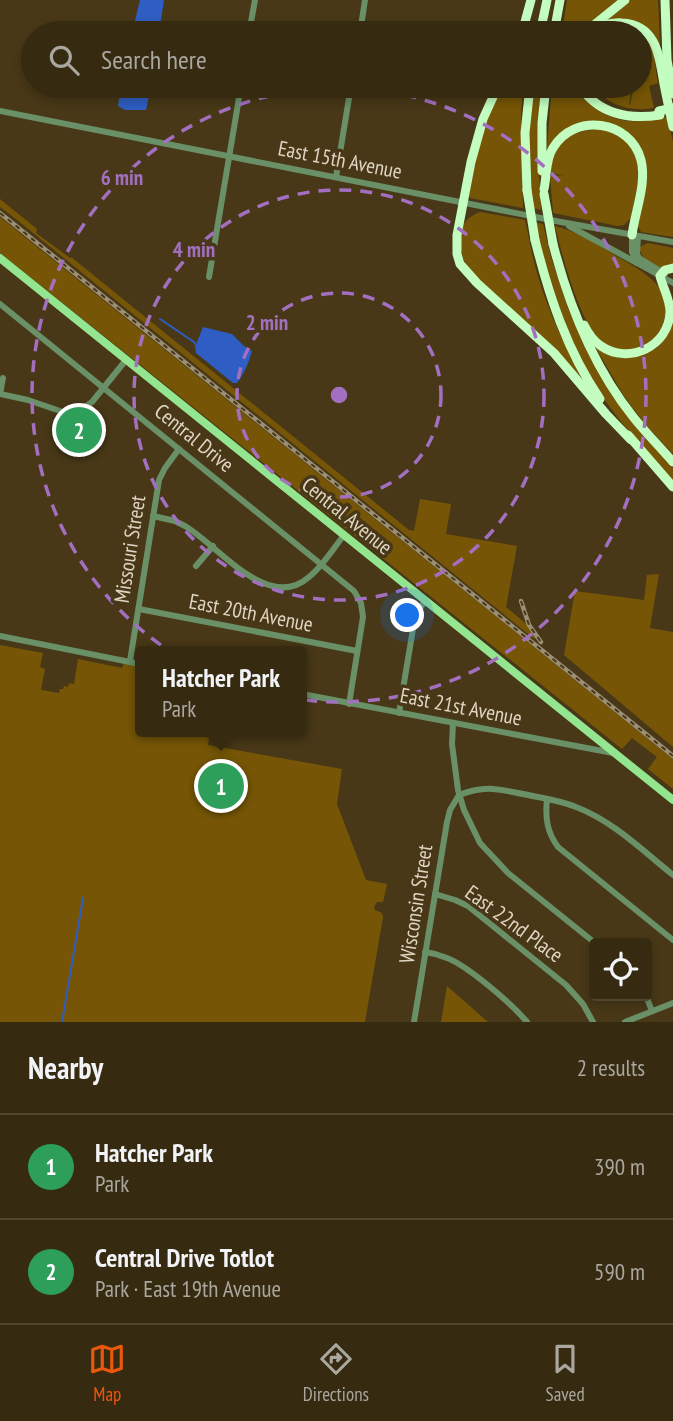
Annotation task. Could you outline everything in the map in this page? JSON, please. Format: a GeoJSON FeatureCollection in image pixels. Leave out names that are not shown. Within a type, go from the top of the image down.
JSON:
{"type":"FeatureCollection","features":[{"type":"Feature","properties":{"kind":"highway"},"geometry":{"type":"LineString","coordinates":[[525,21],[531,0]]}},
{"type":"Feature","properties":{"kind":"highway"},"geometry":{"type":"LineString","coordinates":[[542,21],[545,0]]}},
{"type":"Feature","properties":{"kind":"highway"},"geometry":{"type":"LineString","coordinates":[[556,21],[560,0]]}},
{"type":"Feature","properties":{"kind":"highway"},"geometry":{"type":"LineString","coordinates":[[600,21],[625,0]]}},
{"type":"Feature","properties":{"kind":"highway"},"geometry":{"type":"LineString","coordinates":[[664,0],[667,60],[673,94]]}},
{"type":"Feature","properties":{"kind":"highway"},"geometry":{"type":"LineString","coordinates":[[652,39],[659,55],[673,127]]}},
{"type":"Feature","properties":{"kind":"highway"},"geometry":{"type":"LineString","coordinates":[[492,98],[477,138],[463,202],[456,245],[460,264],[554,353],[673,487]]}},
{"type":"Feature","properties":{"kind":"highway"},"geometry":{"type":"LineString","coordinates":[[529,98],[526,133],[527,190],[535,240],[550,294],[567,339],[598,396],[631,440]]}},
{"type":"Feature","properties":{"kind":"highway"},"geometry":{"type":"LineString","coordinates":[[545,98],[541,145],[544,192],[552,244],[568,296],[601,370],[633,417],[673,462]]}},
{"type":"Feature","properties":{"kind":"highway"},"geometry":{"type":"LineString","coordinates":[[591,98],[611,112],[639,117],[673,110]]}},
{"type":"Feature","properties":{"kind":"highway"},"geometry":{"type":"LineString","coordinates":[[544,192],[550,153],[558,140],[576,128],[594,125],[612,127],[628,138],[639,152],[643,170],[635,235]]}},
{"type":"Feature","properties":{"kind":"highway"},"geometry":{"type":"LineString","coordinates":[[568,296],[594,341],[610,351],[631,354],[652,346],[664,332],[670,314],[661,274],[668,268],[673,268]]}},
{"type":"Feature","properties":{"kind":"main road","name":"Central Avenue"},"geometry":{"type":"LineString","coordinates":[[0,258],[673,800]]}},
{"type":"Feature","properties":{"kind":"street"},"geometry":{"type":"LineString","coordinates":[[251,21],[255,0]]}},
{"type":"Feature","properties":{"kind":"street"},"geometry":{"type":"LineString","coordinates":[[362,21],[365,0]]}},
{"type":"Feature","properties":{"kind":"street"},"geometry":{"type":"LineString","coordinates":[[209,277],[238,98]]}},
{"type":"Feature","properties":{"kind":"street"},"geometry":{"type":"LineString","coordinates":[[336,177],[349,98]]}},
{"type":"Feature","properties":{"kind":"street","name":"East 15th Avenue"},"geometry":{"type":"LineString","coordinates":[[0,111],[673,242]]}},
{"type":"Feature","properties":{"kind":"street"},"geometry":{"type":"LineString","coordinates":[[561,222],[673,280]]}},
{"type":"Feature","properties":{"kind":"street"},"geometry":{"type":"LineString","coordinates":[[635,235],[632,252],[637,263]]}},
{"type":"Feature","properties":{"kind":"street"},"geometry":{"type":"LineString","coordinates":[[635,235],[637,254],[643,262],[661,274]]}},
{"type":"Feature","properties":{"kind":"street","name":"Central Drive"},"geometry":{"type":"LineString","coordinates":[[0,304],[352,588],[361,603],[363,617],[358,651]]}},
{"type":"Feature","properties":{"kind":"street"},"geometry":{"type":"LineString","coordinates":[[3,378],[0,394],[60,411],[79,411],[88,406],[126,360]]}},
{"type":"Feature","properties":{"kind":"street","name":"Missouri Street"},"geometry":{"type":"LineString","coordinates":[[130,662],[161,475],[180,449]]}},
{"type":"Feature","properties":{"kind":"street"},"geometry":{"type":"LineString","coordinates":[[153,516],[185,526],[254,579],[276,587],[289,587],[313,574],[344,535]]}},
{"type":"Feature","properties":{"kind":"street"},"geometry":{"type":"LineString","coordinates":[[196,566],[213,547]]}},
{"type":"Feature","properties":{"kind":"street"},"geometry":{"type":"LineString","coordinates":[[399,713],[414,623],[425,601]]}},
{"type":"Feature","properties":{"kind":"street","name":"East 20th Avenue"},"geometry":{"type":"LineString","coordinates":[[139,609],[358,651]]}},
{"type":"Feature","properties":{"kind":"street"},"geometry":{"type":"LineString","coordinates":[[0,636],[135,663]]}},
{"type":"Feature","properties":{"kind":"street"},"geometry":{"type":"LineString","coordinates":[[349,704],[358,651]]}},
{"type":"Feature","properties":{"kind":"street","name":"East 21st Avenue"},"geometry":{"type":"LineString","coordinates":[[307,695],[614,754]]}},
{"type":"Feature","properties":{"kind":"street"},"geometry":{"type":"LineString","coordinates":[[453,723],[452,744],[459,795],[473,831],[496,862],[589,938]]}},
{"type":"Feature","properties":{"kind":"street"},"geometry":{"type":"LineString","coordinates":[[459,795],[486,788],[578,807],[599,818],[673,876]]}},
{"type":"Feature","properties":{"kind":"street","name":"Wisconsin Street"},"geometry":{"type":"LineString","coordinates":[[414,1022],[448,818],[459,795]]}},
{"type":"Feature","properties":{"kind":"street"},"geometry":{"type":"LineString","coordinates":[[547,799],[547,824],[558,847],[673,940]]}},
{"type":"Feature","properties":{"kind":"street","name":"East 22nd Place"},"geometry":{"type":"LineString","coordinates":[[435,894],[468,906],[522,948],[572,990],[587,1009],[593,1022]]}},
{"type":"Feature","properties":{"kind":"street"},"geometry":{"type":"LineString","coordinates":[[425,952],[448,958],[460,965],[527,1022]]}},
{"type":"Feature","properties":{"kind":"street"},"geometry":{"type":"LineString","coordinates":[[648,1001],[652,1011]]}},
{"type":"Feature","properties":{"kind":"street"},"geometry":{"type":"LineString","coordinates":[[625,1022],[673,1003]]}},
{"type":"Feature","properties":{"kind":"shaded area"},"geometry":{"type":"Polygon","coordinates":[[[567,0],[618,0],[596,21],[564,21],[567,0]]]}},
{"type":"Feature","properties":{"kind":"shaded area"},"geometry":{"type":"Polygon","coordinates":[[[631,0],[658,0],[660,45],[652,36],[652,21],[606,21],[631,0]]]}},
{"type":"Feature","properties":{"kind":"shaded area"},"geometry":{"type":"Polygon","coordinates":[[[652,51],[654,56],[658,83],[652,85],[652,51]]]}},
{"type":"Feature","properties":{"kind":"shaded area"},"geometry":{"type":"Polygon","coordinates":[[[496,98],[522,98],[523,208],[470,198],[482,133],[496,98]]]}},
{"type":"Feature","properties":{"kind":"shaded area"},"geometry":{"type":"Polygon","coordinates":[[[532,98],[542,98],[539,171],[541,210],[532,208],[529,137],[532,98]]]}},
{"type":"Feature","properties":{"kind":"shaded area"},"geometry":{"type":"Polygon","coordinates":[[[551,98],[589,98],[602,111],[620,120],[644,121],[667,117],[673,141],[673,237],[641,232],[637,225],[646,182],[630,136],[588,122],[547,148],[551,98]]]}},
{"type":"Feature","properties":{"kind":"shaded area"},"geometry":{"type":"Polygon","coordinates":[[[605,98],[630,98],[630,105],[631,98],[652,98],[654,108],[628,108],[605,98]]]}},
{"type":"Feature","properties":{"kind":"shaded area"},"geometry":{"type":"Polygon","coordinates":[[[606,129],[625,140],[637,159],[639,178],[631,218],[624,225],[618,226],[553,213],[550,176],[566,175],[550,174],[556,151],[574,134],[606,129]]]}},
{"type":"Feature","properties":{"kind":"shaded area"},"geometry":{"type":"Polygon","coordinates":[[[0,199],[37,229],[36,233],[71,257],[409,530],[414,531],[420,499],[451,504],[446,534],[517,546],[506,607],[528,625],[537,639],[0,207],[0,199]]]}},
{"type":"Feature","properties":{"kind":"shaded area"},"geometry":{"type":"Polygon","coordinates":[[[480,212],[525,220],[535,267],[546,301],[584,382],[467,268],[461,251],[460,236],[465,222],[480,212]]]}},
{"type":"Feature","properties":{"kind":"shaded area"},"geometry":{"type":"Polygon","coordinates":[[[0,217],[673,759],[673,789],[648,769],[657,757],[632,738],[622,749],[0,253],[0,217]]]}},
{"type":"Feature","properties":{"kind":"shaded area"},"geometry":{"type":"Polygon","coordinates":[[[534,222],[543,224],[568,308],[586,349],[631,419],[673,468],[673,481],[613,412],[583,366],[560,314],[534,222]]]}},
{"type":"Feature","properties":{"kind":"shaded area"},"geometry":{"type":"Polygon","coordinates":[[[555,226],[578,234],[599,246],[642,272],[659,287],[665,302],[665,319],[652,340],[642,347],[618,350],[606,346],[595,337],[576,295],[555,226]]]}},
{"type":"Feature","properties":{"kind":"shaded area"},"geometry":{"type":"Polygon","coordinates":[[[648,243],[673,248],[673,265],[661,269],[647,260],[640,247],[648,243]]]}},
{"type":"Feature","properties":{"kind":"shaded area"},"geometry":{"type":"Polygon","coordinates":[[[673,315],[673,454],[644,423],[624,396],[594,345],[634,353],[654,350],[668,332],[673,315]]]}},
{"type":"Feature","properties":{"kind":"shaded area"},"geometry":{"type":"Polygon","coordinates":[[[659,574],[650,628],[673,632],[673,747],[564,655],[575,591],[644,600],[647,575],[659,574]]]}},
{"type":"Feature","properties":{"kind":"shaded area"},"geometry":{"type":"Polygon","coordinates":[[[0,645],[43,653],[40,667],[45,669],[41,690],[59,693],[64,686],[68,687],[69,683],[74,684],[78,659],[122,668],[124,663],[135,666],[135,737],[209,737],[208,745],[342,769],[337,804],[366,880],[387,884],[383,902],[377,902],[374,907],[383,917],[365,1022],[0,1022],[0,645]]]}},
{"type":"Feature","properties":{"kind":"shaded area"},"geometry":{"type":"Polygon","coordinates":[[[447,986],[488,1022],[441,1022],[447,986]]]}},
{"type":"Feature","properties":{"kind":"water"},"geometry":{"type":"Polygon","coordinates":[[[140,0],[164,0],[161,21],[135,21],[140,0]]]}},
{"type":"Feature","properties":{"kind":"water"},"geometry":{"type":"Polygon","coordinates":[[[119,98],[148,98],[146,110],[125,110],[118,106],[119,98]]]}},
{"type":"Feature","properties":{"kind":"water"},"geometry":{"type":"Polygon","coordinates":[[[203,327],[232,334],[252,351],[237,383],[233,383],[196,353],[195,347],[203,327]]]}},
{"type":"Feature","properties":{"kind":"waterway"},"geometry":{"type":"LineString","coordinates":[[160,319],[196,345]]}},
{"type":"Feature","properties":{"kind":"waterway"},"geometry":{"type":"LineString","coordinates":[[62,1022],[83,898]]}},
{"type":"Feature","properties":{"kind":"railway"},"geometry":{"type":"LineString","coordinates":[[0,213],[673,756]]}},
{"type":"Feature","properties":{"kind":"railway"},"geometry":{"type":"LineString","coordinates":[[521,601],[529,625],[541,642]]}},
{"type":"Feature","properties":{"kind":"place","name":"Central Drive Totlot"},"geometry":{"type":"Point","coordinates":[79,430]}},
{"type":"Feature","properties":{"kind":"place","name":"Hatcher Park"},"geometry":{"type":"Point","coordinates":[221,786]}}]}
